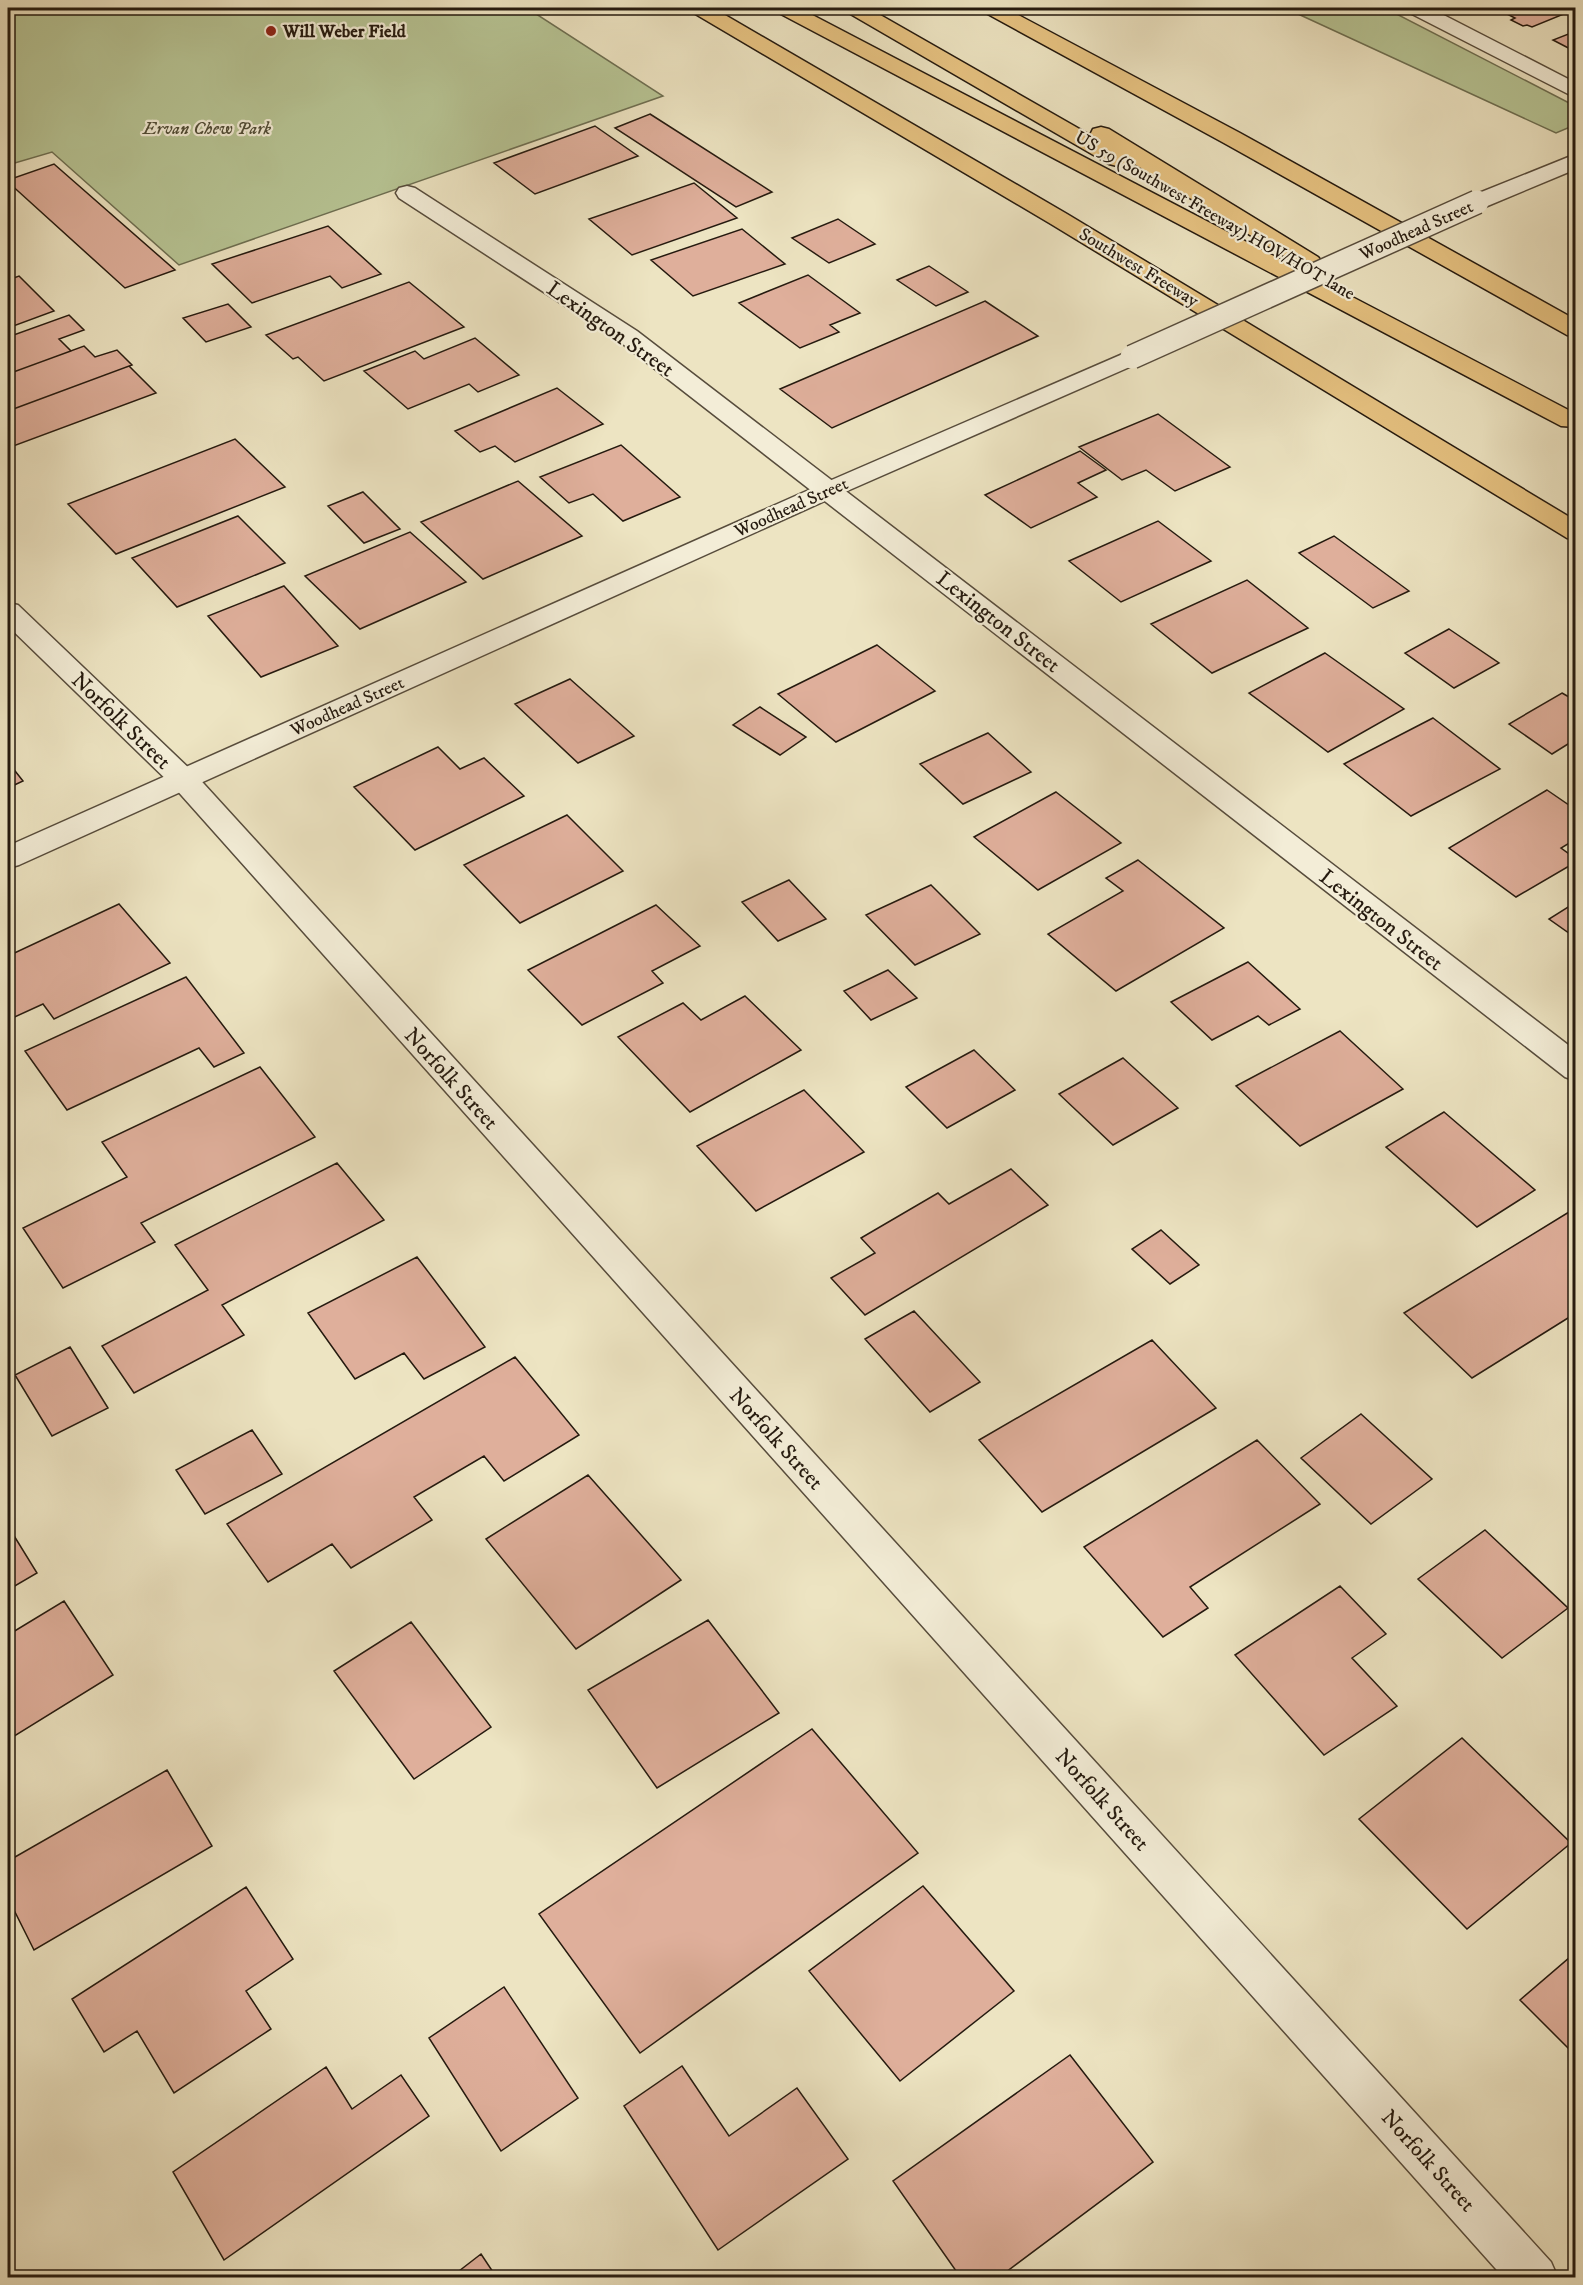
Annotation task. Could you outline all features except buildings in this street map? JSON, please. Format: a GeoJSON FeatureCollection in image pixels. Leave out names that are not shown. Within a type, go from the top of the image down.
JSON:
{"type":"FeatureCollection","features":[{"type":"Feature","properties":{"kind":"highway","name":"Southwest Freeway"},"geometry":{"type":"LineString","coordinates":[[699,8],[1084,234],[1575,532]]}},
{"type":"Feature","properties":{"kind":"highway"},"geometry":{"type":"LineString","coordinates":[[784,8],[1573,423]]}},
{"type":"Feature","properties":{"kind":"highway","name":"US 59 (Southwest Freeway) HOV/HOT lane"},"geometry":{"type":"LineString","coordinates":[[854,8],[1573,423]]}},
{"type":"Feature","properties":{"kind":"highway"},"geometry":{"type":"LineString","coordinates":[[889,8],[1114,142],[1573,423]]}},
{"type":"Feature","properties":{"kind":"highway"},"geometry":{"type":"LineString","coordinates":[[991,8],[1232,138],[1575,330]]}},
{"type":"Feature","properties":{"kind":"street"},"geometry":{"type":"LineString","coordinates":[[1415,8],[1575,92]]}},
{"type":"Feature","properties":{"kind":"street","name":"Woodhead Street"},"geometry":{"type":"LineString","coordinates":[[8,858],[829,490],[1575,160]]}},
{"type":"Feature","properties":{"kind":"street","name":"Lexington Street"},"geometry":{"type":"LineString","coordinates":[[407,193],[628,336],[1575,1069]]}},
{"type":"Feature","properties":{"kind":"street","name":"Norfolk Street"},"geometry":{"type":"LineString","coordinates":[[8,611],[184,780],[1535,2277]]}},
{"type":"Feature","properties":{"kind":"green space","name":"Ervan Chew Park"},"geometry":{"type":"Polygon","coordinates":[[[8,8],[527,8],[663,96],[179,265],[52,152],[8,165],[8,8]]]}},
{"type":"Feature","properties":{"kind":"green space"},"geometry":{"type":"Polygon","coordinates":[[[1285,8],[1385,8],[1575,106],[1575,125],[1556,133],[1285,8]]]}},
{"type":"Feature","properties":{"kind":"place","name":"Will Weber Field"},"geometry":{"type":"Point","coordinates":[271,31]}}]}
